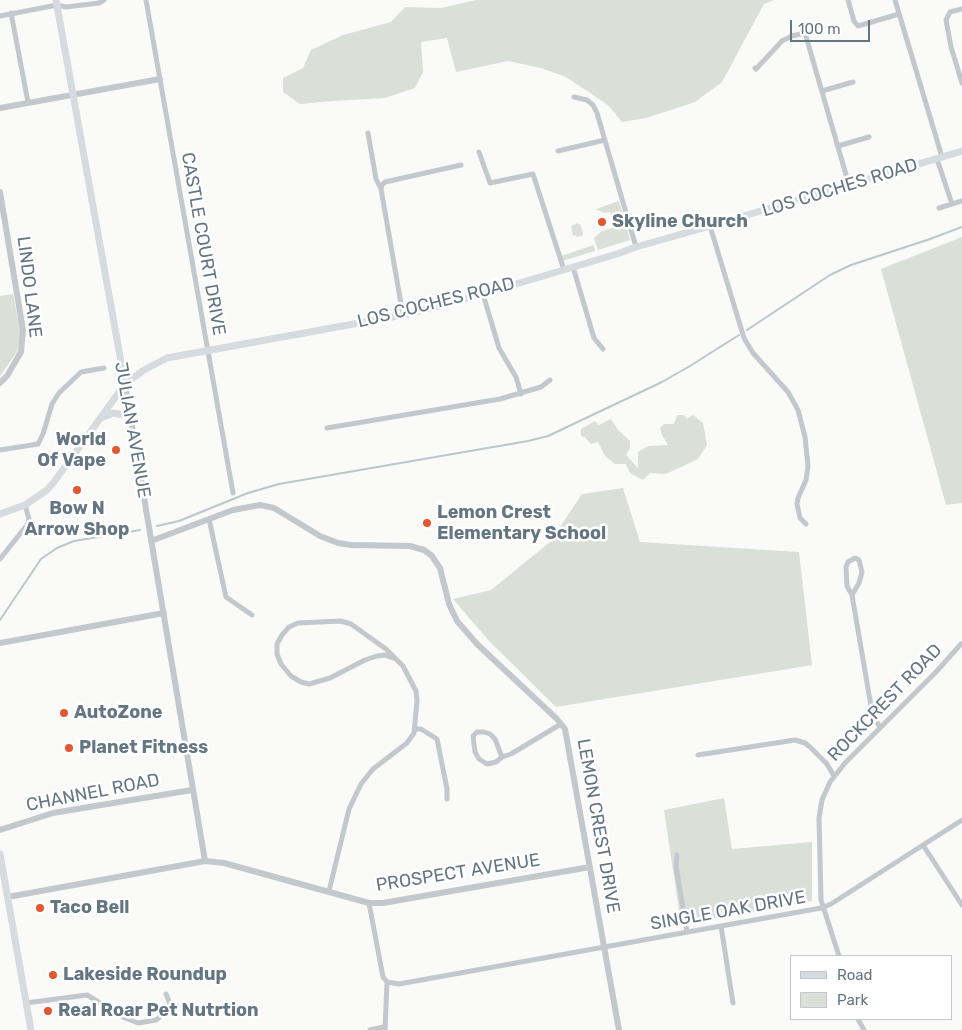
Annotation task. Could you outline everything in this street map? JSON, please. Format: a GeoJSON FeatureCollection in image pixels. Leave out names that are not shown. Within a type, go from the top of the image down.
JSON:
{"type":"FeatureCollection","features":[{"type":"Feature","properties":{"kind":"main road","name":"JULIAN AVENUE"},"geometry":{"type":"LineString","coordinates":[[57,2],[125,384]]}},
{"type":"Feature","properties":{"kind":"main road","name":"LOS COCHES ROAD"},"geometry":{"type":"LineString","coordinates":[[0,514],[36,499],[54,482],[125,384],[160,360],[208,349],[403,315],[483,294],[620,253],[636,246],[710,226],[962,151]]}},
{"type":"Feature","properties":{"kind":"main road"},"geometry":{"type":"LineString","coordinates":[[99,419],[113,413],[130,416]]}},
{"type":"Feature","properties":{"kind":"main road"},"geometry":{"type":"LineString","coordinates":[[0,854],[31,1030]]}},
{"type":"Feature","properties":{"kind":"street"},"geometry":{"type":"LineString","coordinates":[[0,16],[57,2],[66,7],[99,3],[104,0]]}},
{"type":"Feature","properties":{"kind":"street","name":"CASTLE COURT DRIVE"},"geometry":{"type":"LineString","coordinates":[[146,0],[233,493]]}},
{"type":"Feature","properties":{"kind":"street"},"geometry":{"type":"LineString","coordinates":[[848,0],[854,21],[858,26],[899,14]]}},
{"type":"Feature","properties":{"kind":"street"},"geometry":{"type":"LineString","coordinates":[[895,0],[952,204]]}},
{"type":"Feature","properties":{"kind":"street"},"geometry":{"type":"LineString","coordinates":[[962,9],[950,12],[947,16],[946,25],[962,83]]}},
{"type":"Feature","properties":{"kind":"street"},"geometry":{"type":"LineString","coordinates":[[11,13],[28,102]]}},
{"type":"Feature","properties":{"kind":"street"},"geometry":{"type":"LineString","coordinates":[[755,68],[782,41],[805,32],[849,185]]}},
{"type":"Feature","properties":{"kind":"street"},"geometry":{"type":"LineString","coordinates":[[0,108],[160,79]]}},
{"type":"Feature","properties":{"kind":"street"},"geometry":{"type":"LineString","coordinates":[[822,91],[853,82]]}},
{"type":"Feature","properties":{"kind":"street"},"geometry":{"type":"LineString","coordinates":[[574,97],[587,100],[593,105],[597,114],[636,246]]}},
{"type":"Feature","properties":{"kind":"street"},"geometry":{"type":"LineString","coordinates":[[368,133],[376,179],[381,189],[403,315]]}},
{"type":"Feature","properties":{"kind":"street"},"geometry":{"type":"LineString","coordinates":[[838,146],[869,137]]}},
{"type":"Feature","properties":{"kind":"street"},"geometry":{"type":"LineString","coordinates":[[558,151],[605,140]]}},
{"type":"Feature","properties":{"kind":"street"},"geometry":{"type":"LineString","coordinates":[[479,152],[490,183],[533,174],[564,270]]}},
{"type":"Feature","properties":{"kind":"street"},"geometry":{"type":"LineString","coordinates":[[381,189],[384,182],[461,165]]}},
{"type":"Feature","properties":{"kind":"street","name":"LINDO LANE"},"geometry":{"type":"LineString","coordinates":[[0,192],[23,330],[20,352],[2,382]]}},
{"type":"Feature","properties":{"kind":"street"},"geometry":{"type":"LineString","coordinates":[[940,208],[962,201]]}},
{"type":"Feature","properties":{"kind":"street"},"geometry":{"type":"LineString","coordinates":[[710,226],[744,338],[753,353],[788,392],[798,410],[806,437],[808,466],[806,480],[797,504],[800,518],[806,524]]}},
{"type":"Feature","properties":{"kind":"street"},"geometry":{"type":"LineString","coordinates":[[573,267],[594,338],[602,349]]}},
{"type":"Feature","properties":{"kind":"street"},"geometry":{"type":"LineString","coordinates":[[483,294],[498,348],[514,372],[522,394]]}},
{"type":"Feature","properties":{"kind":"street"},"geometry":{"type":"LineString","coordinates":[[0,450],[38,444],[52,404],[59,393],[81,372],[104,368]]}},
{"type":"Feature","properties":{"kind":"street"},"geometry":{"type":"LineString","coordinates":[[327,428],[500,399],[541,387],[550,380]]}},
{"type":"Feature","properties":{"kind":"street","name":"JULIAN AVENUE"},"geometry":{"type":"LineString","coordinates":[[125,384],[192,790],[206,861]]}},
{"type":"Feature","properties":{"kind":"street"},"geometry":{"type":"LineString","coordinates":[[0,559],[27,525],[29,519],[25,505]]}},
{"type":"Feature","properties":{"kind":"street","name":"LEMON CREST DRIVE"},"geometry":{"type":"LineString","coordinates":[[152,541],[242,507],[264,505],[280,511],[320,536],[338,543],[410,546],[424,550],[432,556],[440,568],[449,604],[457,621],[477,644],[562,724],[568,738],[619,1030]]}},
{"type":"Feature","properties":{"kind":"street"},"geometry":{"type":"LineString","coordinates":[[209,519],[226,597],[252,615]]}},
{"type":"Feature","properties":{"kind":"street"},"geometry":{"type":"LineString","coordinates":[[852,595],[859,583],[862,572],[859,560],[855,558],[848,562],[846,567],[847,586],[852,595],[872,712],[880,728]]}},
{"type":"Feature","properties":{"kind":"street"},"geometry":{"type":"LineString","coordinates":[[0,643],[164,613]]}},
{"type":"Feature","properties":{"kind":"street"},"geometry":{"type":"LineString","coordinates":[[329,891],[350,809],[361,784],[373,769],[407,743],[414,733],[416,691],[396,659],[386,649],[351,624],[342,621],[298,623],[289,627],[277,644],[277,654],[281,664],[291,676],[309,684],[330,678],[376,656],[384,655],[396,659]]}},
{"type":"Feature","properties":{"kind":"street","name":"ROCKCREST ROAD"},"geometry":{"type":"LineString","coordinates":[[839,955],[821,900],[819,818],[822,800],[834,776],[961,644]]}},
{"type":"Feature","properties":{"kind":"street"},"geometry":{"type":"LineString","coordinates":[[502,757],[495,739],[490,734],[477,732],[474,736],[475,752],[479,759],[487,764],[496,762],[502,757],[511,754],[562,724]]}},
{"type":"Feature","properties":{"kind":"street"},"geometry":{"type":"LineString","coordinates":[[414,728],[421,729],[437,738],[448,798]]}},
{"type":"Feature","properties":{"kind":"street"},"geometry":{"type":"LineString","coordinates":[[698,755],[795,740],[810,746],[827,764],[834,776]]}},
{"type":"Feature","properties":{"kind":"street","name":"CHANNEL ROAD"},"geometry":{"type":"LineString","coordinates":[[0,830],[53,813],[192,790]]}},
{"type":"Feature","properties":{"kind":"street","name":"SINGLE OAK DRIVE"},"geometry":{"type":"LineString","coordinates":[[387,982],[399,984],[823,908],[962,820]]}},
{"type":"Feature","properties":{"kind":"street"},"geometry":{"type":"LineString","coordinates":[[923,845],[962,905]]}},
{"type":"Feature","properties":{"kind":"street"},"geometry":{"type":"LineString","coordinates":[[678,855],[676,866],[687,932]]}},
{"type":"Feature","properties":{"kind":"street","name":"PROSPECT AVENUE"},"geometry":{"type":"LineString","coordinates":[[8,898],[206,861],[224,863],[369,903],[383,903],[590,867]]}},
{"type":"Feature","properties":{"kind":"street"},"geometry":{"type":"LineString","coordinates":[[369,903],[383,977],[387,982],[384,1029],[370,1030]]}},
{"type":"Feature","properties":{"kind":"street"},"geometry":{"type":"LineString","coordinates":[[721,926],[733,1003]]}},
{"type":"Feature","properties":{"kind":"street"},"geometry":{"type":"LineString","coordinates":[[26,1004],[87,994],[125,1018],[138,1023],[156,1020],[165,1013],[170,1004],[166,994]]}},
{"type":"Feature","properties":{"kind":"green space"},"geometry":{"type":"Polygon","coordinates":[[[476,0],[774,0],[764,4],[722,82],[695,102],[646,118],[622,122],[608,105],[566,77],[541,68],[508,61],[456,72],[447,38],[421,42],[423,72],[415,88],[385,98],[300,104],[283,92],[283,78],[303,68],[311,50],[343,35],[391,22],[405,7],[441,8],[476,0]]]}},
{"type":"Feature","properties":{"kind":"green space"},"geometry":{"type":"Polygon","coordinates":[[[619,201],[630,240],[598,250],[594,238],[602,231],[613,228],[614,224],[610,212],[604,213],[596,209],[619,201]]]}},
{"type":"Feature","properties":{"kind":"green space"},"geometry":{"type":"Polygon","coordinates":[[[578,223],[583,233],[582,236],[576,237],[576,235],[573,236],[571,226],[578,223]]]}},
{"type":"Feature","properties":{"kind":"green space"},"geometry":{"type":"Polygon","coordinates":[[[962,237],[962,503],[946,505],[881,269],[962,237]]]}},
{"type":"Feature","properties":{"kind":"green space"},"geometry":{"type":"Polygon","coordinates":[[[594,245],[595,251],[562,261],[561,256],[594,245]]]}},
{"type":"Feature","properties":{"kind":"green space"},"geometry":{"type":"Polygon","coordinates":[[[13,294],[20,329],[20,341],[17,352],[0,376],[0,296],[13,294]]]}},
{"type":"Feature","properties":{"kind":"green space"},"geometry":{"type":"Polygon","coordinates":[[[677,415],[684,415],[687,419],[693,415],[703,423],[707,445],[698,459],[666,474],[650,473],[643,480],[630,473],[626,464],[615,464],[605,456],[598,442],[591,444],[585,437],[581,436],[581,429],[595,421],[599,425],[611,419],[618,430],[630,441],[630,448],[626,455],[638,468],[638,452],[648,446],[668,445],[660,428],[664,424],[674,424],[677,415]]]}},
{"type":"Feature","properties":{"kind":"green space"},"geometry":{"type":"Polygon","coordinates":[[[623,488],[640,542],[799,552],[812,665],[556,707],[489,641],[453,599],[491,590],[550,542],[582,494],[623,488]]]}},
{"type":"Feature","properties":{"kind":"green space"},"geometry":{"type":"Polygon","coordinates":[[[724,798],[732,849],[812,842],[812,901],[681,924],[664,810],[724,798]]]}},
{"type":"Feature","properties":{"kind":"waterway"},"geometry":{"type":"LineString","coordinates":[[747,330],[830,275],[851,265],[962,227]]}},
{"type":"Feature","properties":{"kind":"waterway"},"geometry":{"type":"LineString","coordinates":[[157,526],[179,521],[248,493],[279,484],[548,436],[662,382],[739,335]]}},
{"type":"Feature","properties":{"kind":"waterway"},"geometry":{"type":"LineString","coordinates":[[0,620],[41,559],[57,548],[74,541],[140,530]]}},
{"type":"Feature","properties":{"kind":"place","name":"Skyline Church"},"geometry":{"type":"Point","coordinates":[602,222]}},
{"type":"Feature","properties":{"kind":"place","name":"World Of Vape"},"geometry":{"type":"Point","coordinates":[116,450]}},
{"type":"Feature","properties":{"kind":"place","name":"Bow N Arrow Shop"},"geometry":{"type":"Point","coordinates":[77,490]}},
{"type":"Feature","properties":{"kind":"place","name":"Lemon Crest Elementary School"},"geometry":{"type":"Point","coordinates":[427,523]}},
{"type":"Feature","properties":{"kind":"place","name":"AutoZone"},"geometry":{"type":"Point","coordinates":[64,713]}},
{"type":"Feature","properties":{"kind":"place","name":"Planet Fitness"},"geometry":{"type":"Point","coordinates":[69,748]}},
{"type":"Feature","properties":{"kind":"place","name":"Taco Bell"},"geometry":{"type":"Point","coordinates":[40,908]}},
{"type":"Feature","properties":{"kind":"place","name":"Lakeside Roundup"},"geometry":{"type":"Point","coordinates":[53,975]}},
{"type":"Feature","properties":{"kind":"place","name":"Real Roar Pet Nutrtion"},"geometry":{"type":"Point","coordinates":[48,1011]}}]}
